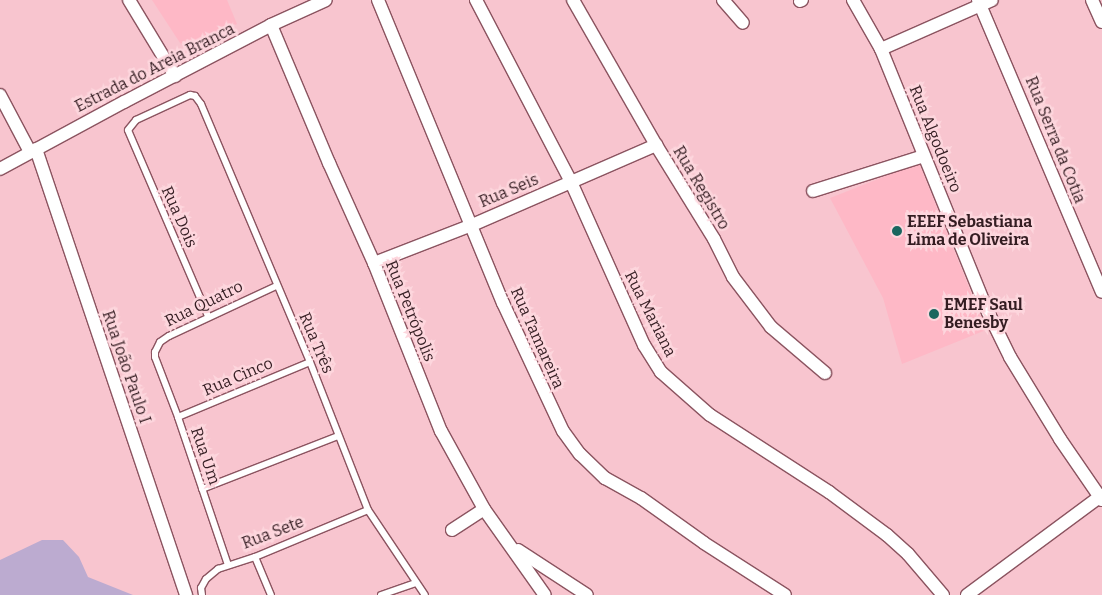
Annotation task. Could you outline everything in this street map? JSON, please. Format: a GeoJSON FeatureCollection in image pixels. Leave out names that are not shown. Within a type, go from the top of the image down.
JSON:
{"type":"FeatureCollection","features":[{"type":"Feature","properties":{"kind":"street"},"geometry":{"type":"LineString","coordinates":[[129,0],[175,76]]}},
{"type":"Feature","properties":{"kind":"street","name":"Estrada do Areia Branca"},"geometry":{"type":"LineString","coordinates":[[0,169],[271,25],[326,0]]}},
{"type":"Feature","properties":{"kind":"street","name":"Rua Tamareira"},"geometry":{"type":"LineString","coordinates":[[378,0],[529,363],[563,431],[580,454],[605,478],[641,498],[704,543],[786,595]]}},
{"type":"Feature","properties":{"kind":"street","name":"Rua Mariana"},"geometry":{"type":"LineString","coordinates":[[476,0],[571,182],[633,322],[651,357],[662,372],[710,415],[829,492],[887,535],[908,554],[943,595]]}},
{"type":"Feature","properties":{"kind":"street","name":"Rua Registro"},"geometry":{"type":"LineString","coordinates":[[573,0],[656,145],[714,239],[733,277],[771,327],[825,373]]}},
{"type":"Feature","properties":{"kind":"street"},"geometry":{"type":"LineString","coordinates":[[723,0],[743,24]]}},
{"type":"Feature","properties":{"kind":"street","name":"Rua Algodoeiro"},"geometry":{"type":"LineString","coordinates":[[853,0],[881,49],[988,312],[1010,357],[1060,439],[1101,497]]}},
{"type":"Feature","properties":{"kind":"street"},"geometry":{"type":"LineString","coordinates":[[1092,0],[1102,22]]}},
{"type":"Feature","properties":{"kind":"street"},"geometry":{"type":"LineString","coordinates":[[881,49],[984,2]]}},
{"type":"Feature","properties":{"kind":"street","name":"Rua Serra da Cotia"},"geometry":{"type":"LineString","coordinates":[[984,2],[1102,292]]}},
{"type":"Feature","properties":{"kind":"street","name":"Rua Petrópolis"},"geometry":{"type":"LineString","coordinates":[[271,25],[329,163],[374,262],[441,431],[484,509],[546,595]]}},
{"type":"Feature","properties":{"kind":"street","name":"Rua João Paulo I"},"geometry":{"type":"LineString","coordinates":[[0,96],[33,151],[186,595]]}},
{"type":"Feature","properties":{"kind":"street","name":"Rua Seis"},"geometry":{"type":"LineString","coordinates":[[374,262],[472,225],[656,145]]}},
{"type":"Feature","properties":{"kind":"street"},"geometry":{"type":"LineString","coordinates":[[813,191],[924,156]]}},
{"type":"Feature","properties":{"kind":"street"},"geometry":{"type":"LineString","coordinates":[[967,595],[1101,497]]}},
{"type":"Feature","properties":{"kind":"street"},"geometry":{"type":"LineString","coordinates":[[452,530],[484,509]]}},
{"type":"Feature","properties":{"kind":"street"},"geometry":{"type":"LineString","coordinates":[[509,544],[587,595]]}},
{"type":"Feature","properties":{"kind":"lane","name":"Rua Dois"},"geometry":{"type":"LineString","coordinates":[[193,96],[184,97],[136,120],[128,127],[129,138],[208,316]]}},
{"type":"Feature","properties":{"kind":"lane","name":"Rua Três"},"geometry":{"type":"LineString","coordinates":[[193,96],[201,104],[276,286],[310,362],[368,510],[425,595]]}},
{"type":"Feature","properties":{"kind":"lane","name":"Rua Quatro"},"geometry":{"type":"LineString","coordinates":[[155,357],[156,347],[160,342],[208,316],[276,286]]}},
{"type":"Feature","properties":{"kind":"lane","name":"Rua Um"},"geometry":{"type":"LineString","coordinates":[[155,357],[178,417],[228,565]]}},
{"type":"Feature","properties":{"kind":"lane","name":"Rua Cinco"},"geometry":{"type":"LineString","coordinates":[[178,417],[310,362]]}},
{"type":"Feature","properties":{"kind":"lane"},"geometry":{"type":"LineString","coordinates":[[202,489],[338,436]]}},
{"type":"Feature","properties":{"kind":"lane","name":"Rua Sete"},"geometry":{"type":"LineString","coordinates":[[202,594],[202,585],[208,576],[228,565],[368,510]]}},
{"type":"Feature","properties":{"kind":"lane"},"geometry":{"type":"LineString","coordinates":[[255,556],[271,595]]}},
{"type":"Feature","properties":{"kind":"lane"},"geometry":{"type":"LineString","coordinates":[[382,595],[416,583]]}},
{"type":"Feature","properties":{"kind":"shaded area"},"geometry":{"type":"Polygon","coordinates":[[[152,0],[227,0],[237,24],[184,49],[152,0]]]}},
{"type":"Feature","properties":{"kind":"shaded area","name":"EEEF Sebastiana Lima de Oliveira"},"geometry":{"type":"Polygon","coordinates":[[[919,163],[986,330],[902,364],[883,298],[830,198],[919,163]]]}},
{"type":"Feature","properties":{"kind":"shaded area"},"geometry":{"type":"Polygon","coordinates":[[[42,540],[63,540],[79,557],[88,577],[133,595],[0,595],[0,560],[42,540]]]}},
{"type":"Feature","properties":{"kind":"place","name":"EEEF Sebastiana Lima de Oliveira"},"geometry":{"type":"Point","coordinates":[897,231]}},
{"type":"Feature","properties":{"kind":"place","name":"EMEF Saul Benesby"},"geometry":{"type":"Point","coordinates":[934,314]}}]}
